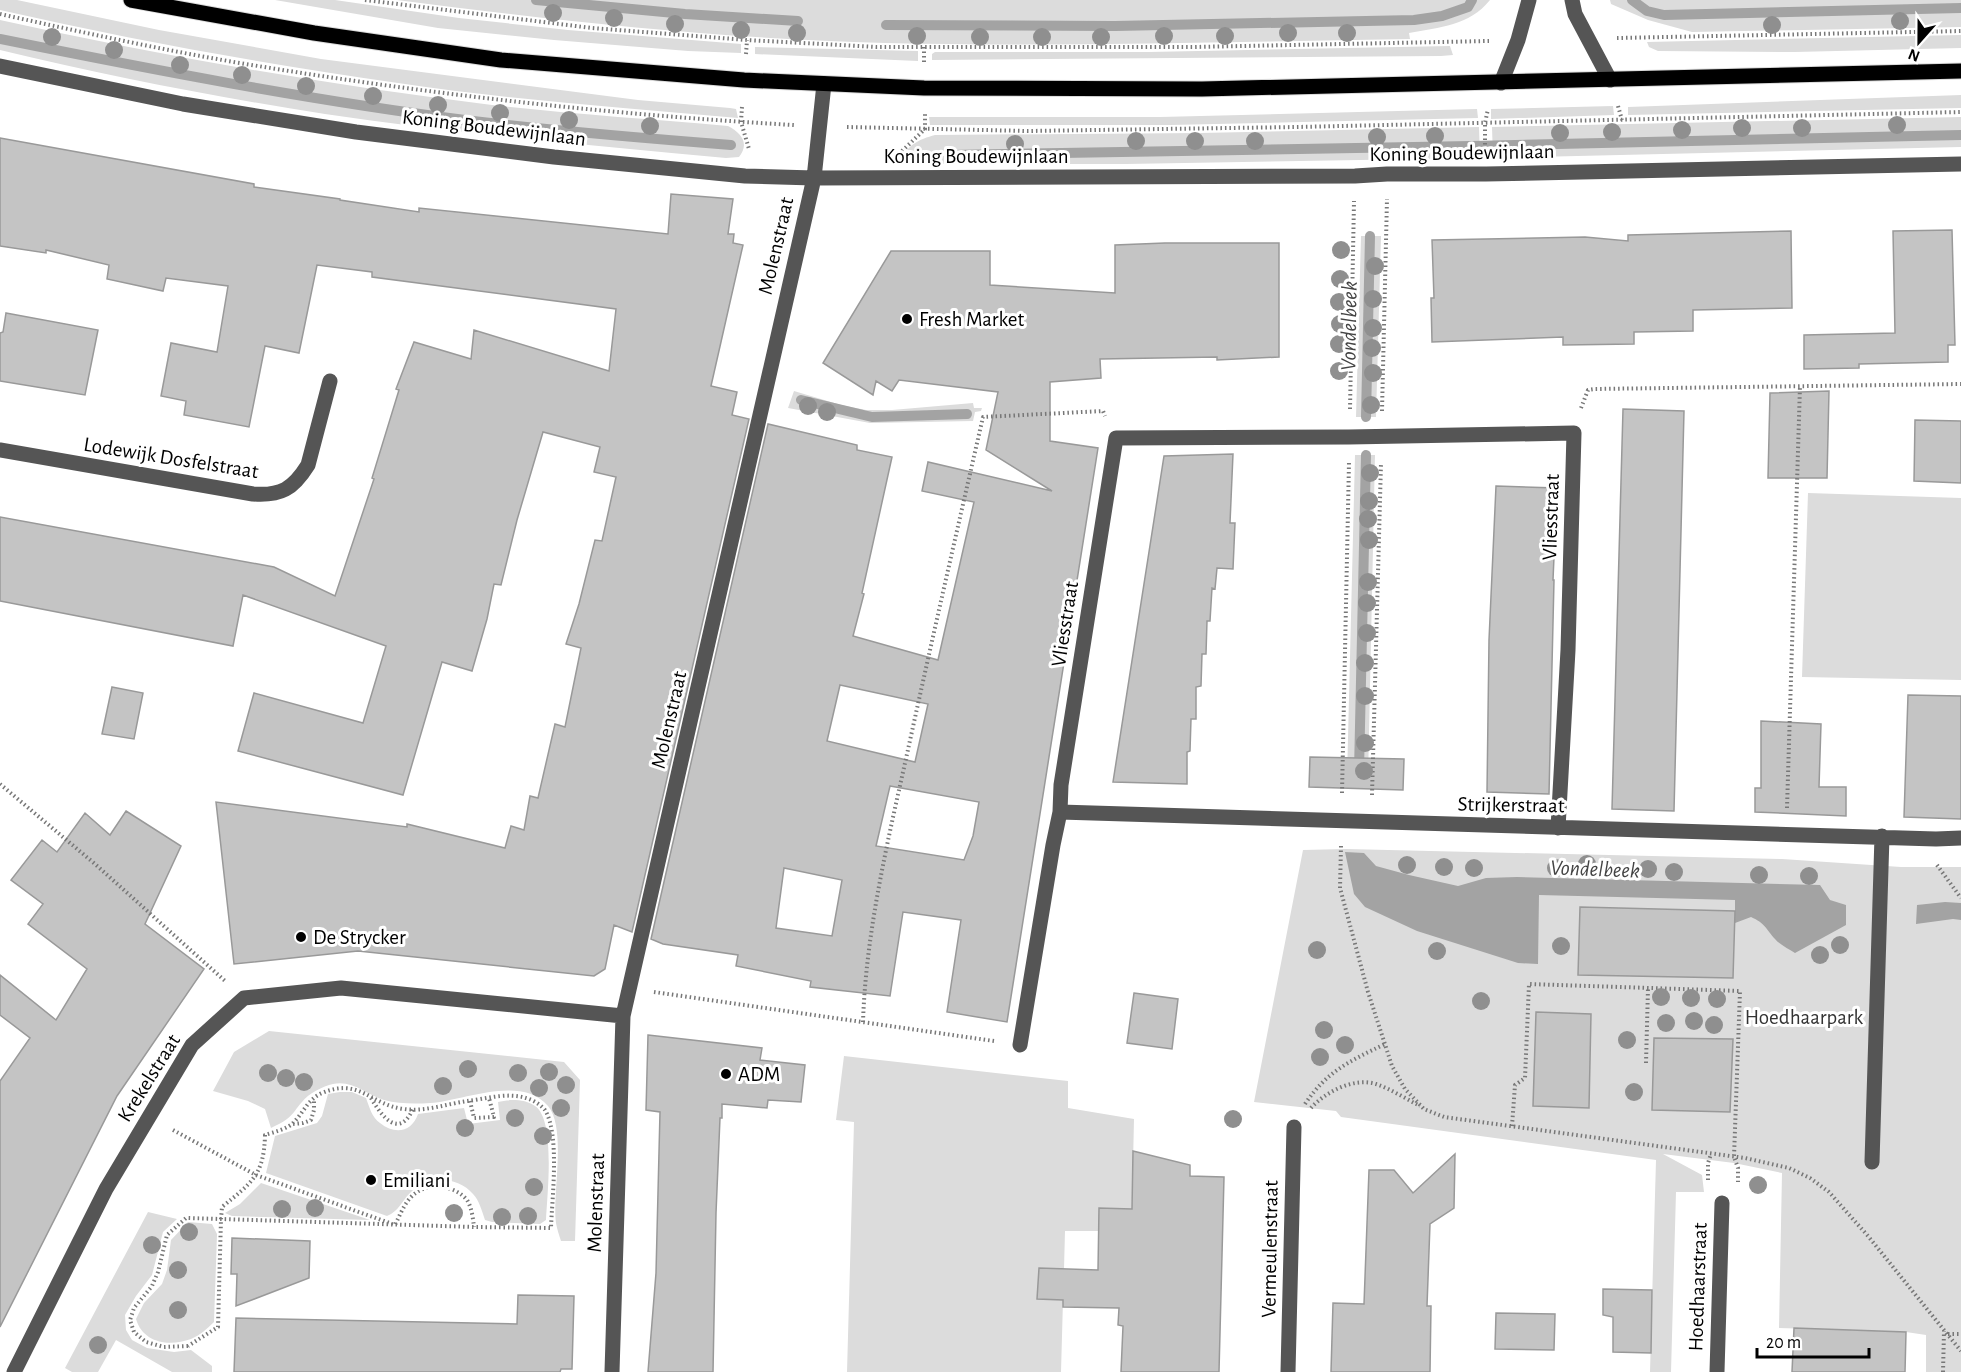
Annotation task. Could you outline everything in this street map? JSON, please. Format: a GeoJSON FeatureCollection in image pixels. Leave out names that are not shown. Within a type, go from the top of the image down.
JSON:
{"type":"FeatureCollection","features":[{"type":"Feature","properties":{"kind":"main road"},"geometry":{"type":"LineString","coordinates":[[131,0],[303,32],[501,60],[744,80],[924,88],[1202,89],[1961,71]]}},
{"type":"Feature","properties":{"kind":"street"},"geometry":{"type":"LineString","coordinates":[[1502,83],[1518,40],[1529,0]]}},
{"type":"Feature","properties":{"kind":"street"},"geometry":{"type":"LineString","coordinates":[[1572,0],[1575,14],[1610,80]]}},
{"type":"Feature","properties":{"kind":"street","name":"Koning Boudewijnlaan"},"geometry":{"type":"LineString","coordinates":[[0,66],[183,104],[356,132],[565,158],[745,176],[814,178],[1355,176],[1961,164]]}},
{"type":"Feature","properties":{"kind":"street","name":"Molenstraat"},"geometry":{"type":"LineString","coordinates":[[612,1372],[623,1016],[814,178],[824,84]]}},
{"type":"Feature","properties":{"kind":"street","name":"Lodewijk Dosfelstraat"},"geometry":{"type":"LineString","coordinates":[[0,450],[253,494],[279,493],[301,477],[308,465],[330,381]]}},
{"type":"Feature","properties":{"kind":"street"},"geometry":{"type":"LineString","coordinates":[[1116,438],[1574,433]]}},
{"type":"Feature","properties":{"kind":"street","name":"Vliesstraat"},"geometry":{"type":"LineString","coordinates":[[1558,828],[1568,650],[1574,433]]}},
{"type":"Feature","properties":{"kind":"street","name":"Vliesstraat"},"geometry":{"type":"LineString","coordinates":[[1020,1045],[1060,812],[1061,785],[1116,438]]}},
{"type":"Feature","properties":{"kind":"street","name":"Strijkerstraat"},"geometry":{"type":"LineString","coordinates":[[1060,812],[1961,838]]}},
{"type":"Feature","properties":{"kind":"street"},"geometry":{"type":"LineString","coordinates":[[1872,1162],[1882,836]]}},
{"type":"Feature","properties":{"kind":"street"},"geometry":{"type":"LineString","coordinates":[[244,998],[341,988],[623,1016]]}},
{"type":"Feature","properties":{"kind":"street","name":"Krekelstraat"},"geometry":{"type":"LineString","coordinates":[[14,1372],[106,1190],[192,1044],[244,998]]}},
{"type":"Feature","properties":{"kind":"street","name":"Vermeulenstraat"},"geometry":{"type":"LineString","coordinates":[[1288,1372],[1294,1127]]}},
{"type":"Feature","properties":{"kind":"street","name":"Hoedhaarstraat"},"geometry":{"type":"LineString","coordinates":[[1717,1372],[1722,1203]]}},
{"type":"Feature","properties":{"kind":"path"},"geometry":{"type":"LineString","coordinates":[[365,0],[592,28],[877,47],[1182,47],[1518,40]]}},
{"type":"Feature","properties":{"kind":"path"},"geometry":{"type":"LineString","coordinates":[[1588,39],[1961,31]]}},
{"type":"Feature","properties":{"kind":"path"},"geometry":{"type":"LineString","coordinates":[[1485,123],[1485,138]]}},
{"type":"Feature","properties":{"kind":"path"},"geometry":{"type":"LineString","coordinates":[[1371,822],[1387,174]]}},
{"type":"Feature","properties":{"kind":"path"},"geometry":{"type":"LineString","coordinates":[[1355,176],[1340,888],[1368,992],[1392,1066],[1405,1089],[1424,1109]]}},
{"type":"Feature","properties":{"kind":"path"},"geometry":{"type":"LineString","coordinates":[[1574,433],[1588,390],[1961,384]]}},
{"type":"Feature","properties":{"kind":"path"},"geometry":{"type":"LineString","coordinates":[[1787,833],[1800,386]]}},
{"type":"Feature","properties":{"kind":"path"},"geometry":{"type":"LineString","coordinates":[[863,1022],[868,955],[885,857],[983,417],[1103,411],[1116,438]]}},
{"type":"Feature","properties":{"kind":"path"},"geometry":{"type":"LineString","coordinates":[[0,784],[95,864],[244,998]]}},
{"type":"Feature","properties":{"kind":"path"},"geometry":{"type":"LineString","coordinates":[[1937,866],[1961,898]]}},
{"type":"Feature","properties":{"kind":"path"},"geometry":{"type":"LineString","coordinates":[[1512,1126],[1515,1085],[1525,1078],[1529,984],[1740,991],[1734,1157]]}},
{"type":"Feature","properties":{"kind":"path"},"geometry":{"type":"LineString","coordinates":[[629,988],[1020,1045]]}},
{"type":"Feature","properties":{"kind":"path"},"geometry":{"type":"LineString","coordinates":[[1646,1063],[1648,988]]}},
{"type":"Feature","properties":{"kind":"path"},"geometry":{"type":"LineString","coordinates":[[1294,1127],[1311,1095],[1327,1077],[1347,1062],[1385,1044]]}},
{"type":"Feature","properties":{"kind":"path"},"geometry":{"type":"LineString","coordinates":[[1294,1127],[1317,1102],[1334,1091],[1356,1083],[1374,1083],[1444,1117],[1745,1158],[1789,1168],[1810,1178],[1828,1192],[1868,1236],[1961,1351]]}},
{"type":"Feature","properties":{"kind":"path"},"geometry":{"type":"LineString","coordinates":[[293,1124],[306,1104],[314,1098],[321,1093],[342,1087],[355,1089],[382,1103],[404,1109],[489,1098],[524,1097],[537,1102],[544,1110],[551,1126],[553,1145],[551,1228],[395,1225],[221,1219],[186,1218],[167,1235],[158,1272],[152,1286],[134,1308],[130,1320],[134,1332],[146,1342],[164,1347],[188,1346],[218,1327],[221,1219],[222,1207],[256,1175],[265,1154],[265,1136],[293,1124],[311,1120],[314,1098]]}},
{"type":"Feature","properties":{"kind":"path"},"geometry":{"type":"LineString","coordinates":[[370,1096],[385,1119],[394,1123],[401,1124],[408,1120],[413,1109]]}},
{"type":"Feature","properties":{"kind":"path"},"geometry":{"type":"LineString","coordinates":[[470,1101],[474,1118],[494,1117],[489,1098]]}},
{"type":"Feature","properties":{"kind":"path"},"geometry":{"type":"LineString","coordinates":[[149,1116],[256,1175],[395,1225]]}},
{"type":"Feature","properties":{"kind":"path"},"geometry":{"type":"LineString","coordinates":[[395,1225],[413,1194],[424,1188],[440,1186],[457,1192],[468,1201],[474,1227]]}},
{"type":"Feature","properties":{"kind":"path"},"geometry":{"type":"LineString","coordinates":[[1946,1332],[1961,1334]]}},
{"type":"Feature","properties":{"kind":"path"},"geometry":{"type":"LineString","coordinates":[[1944,1372],[1946,1332]]}},
{"type":"Feature","properties":{"kind":"green space"},"geometry":{"type":"Polygon","coordinates":[[[0,0],[17,0],[159,30],[321,59],[638,100],[730,108],[736,109],[738,118],[483,94],[298,68],[199,51],[0,10],[0,0]]]}},
{"type":"Feature","properties":{"kind":"green space"},"geometry":{"type":"Polygon","coordinates":[[[275,0],[335,0],[459,18],[568,30],[741,44],[741,53],[554,40],[438,28],[275,0]]]}},
{"type":"Feature","properties":{"kind":"green space"},"geometry":{"type":"Polygon","coordinates":[[[397,0],[1490,0],[1482,9],[1463,20],[1443,27],[1409,33],[1410,39],[1016,44],[885,43],[763,38],[580,22],[397,0]]]}},
{"type":"Feature","properties":{"kind":"green space"},"geometry":{"type":"Polygon","coordinates":[[[1610,0],[1961,0],[1961,27],[1692,32],[1648,20],[1611,4],[1610,0]]]}},
{"type":"Feature","properties":{"kind":"green space"},"geometry":{"type":"Polygon","coordinates":[[[0,20],[122,46],[368,88],[522,108],[728,126],[740,135],[744,147],[739,157],[726,158],[525,139],[325,114],[121,77],[0,50],[0,20]]]}},
{"type":"Feature","properties":{"kind":"green space"},"geometry":{"type":"Polygon","coordinates":[[[1961,35],[1961,48],[1795,52],[1658,51],[1649,47],[1647,42],[1961,35]]]}},
{"type":"Feature","properties":{"kind":"green space"},"geometry":{"type":"Polygon","coordinates":[[[1450,46],[1453,55],[1441,56],[932,60],[932,54],[935,52],[1149,52],[1450,46]]]}},
{"type":"Feature","properties":{"kind":"green space"},"geometry":{"type":"Polygon","coordinates":[[[755,47],[918,51],[918,61],[755,54],[755,47]]]}},
{"type":"Feature","properties":{"kind":"green space"},"geometry":{"type":"Polygon","coordinates":[[[1961,95],[1961,108],[1628,115],[1628,107],[1961,95]]]}},
{"type":"Feature","properties":{"kind":"green space"},"geometry":{"type":"Polygon","coordinates":[[[1613,106],[1614,115],[1491,119],[1491,109],[1613,106]]]}},
{"type":"Feature","properties":{"kind":"green space"},"geometry":{"type":"Polygon","coordinates":[[[1477,109],[1478,118],[1171,125],[930,125],[929,117],[1160,117],[1477,109]]]}},
{"type":"Feature","properties":{"kind":"green space"},"geometry":{"type":"Polygon","coordinates":[[[1961,117],[1961,147],[1493,158],[1492,127],[1961,117]]]}},
{"type":"Feature","properties":{"kind":"green space"},"geometry":{"type":"Polygon","coordinates":[[[1479,127],[1480,158],[1126,164],[902,164],[905,152],[913,144],[935,135],[1200,133],[1479,127]]]}},
{"type":"Feature","properties":{"kind":"green space"},"geometry":{"type":"Polygon","coordinates":[[[1361,236],[1381,236],[1376,417],[1356,417],[1361,236]]]}},
{"type":"Feature","properties":{"kind":"green space"},"geometry":{"type":"Polygon","coordinates":[[[794,391],[866,410],[973,403],[974,408],[982,408],[981,411],[975,412],[973,421],[870,423],[788,408],[794,391]]]}},
{"type":"Feature","properties":{"kind":"green space"},"geometry":{"type":"Polygon","coordinates":[[[1355,455],[1375,455],[1368,780],[1347,779],[1355,455]]]}},
{"type":"Feature","properties":{"kind":"green space"},"geometry":{"type":"Polygon","coordinates":[[[1808,493],[1961,498],[1961,680],[1802,677],[1808,493]]]}},
{"type":"Feature","properties":{"kind":"green space","name":"Hoedhaarpark"},"geometry":{"type":"Polygon","coordinates":[[[1346,849],[1782,859],[1901,867],[1961,867],[1961,1372],[1926,1372],[1926,1335],[1906,1332],[1779,1328],[1782,1173],[1734,1163],[1663,1154],[1702,1175],[1704,1192],[1676,1192],[1671,1372],[1650,1372],[1656,1160],[1341,1117],[1336,1111],[1254,1102],[1303,850],[1346,849]]]}},
{"type":"Feature","properties":{"kind":"green space"},"geometry":{"type":"Polygon","coordinates":[[[269,1031],[564,1062],[580,1080],[575,1241],[561,1241],[557,1230],[555,1211],[557,1130],[554,1116],[548,1106],[537,1097],[508,1090],[430,1103],[407,1103],[384,1100],[340,1083],[320,1088],[312,1093],[289,1117],[271,1128],[265,1109],[248,1101],[213,1091],[234,1052],[269,1031]]]}},
{"type":"Feature","properties":{"kind":"green space"},"geometry":{"type":"Polygon","coordinates":[[[844,1056],[1068,1081],[1068,1108],[1134,1119],[1132,1209],[1099,1208],[1099,1231],[1065,1231],[1064,1269],[1039,1268],[1038,1299],[1063,1300],[1061,1372],[847,1372],[854,1122],[836,1120],[844,1056]]]}},
{"type":"Feature","properties":{"kind":"green space"},"geometry":{"type":"Polygon","coordinates":[[[352,1092],[366,1098],[377,1121],[397,1130],[412,1125],[418,1114],[464,1108],[468,1124],[500,1120],[498,1102],[517,1100],[535,1106],[542,1114],[548,1142],[546,1220],[540,1224],[485,1220],[479,1202],[473,1194],[459,1183],[450,1181],[424,1183],[387,1216],[266,1173],[275,1136],[317,1123],[322,1116],[328,1094],[352,1092]]]}},
{"type":"Feature","properties":{"kind":"green space"},"geometry":{"type":"Polygon","coordinates":[[[261,1183],[370,1220],[232,1216],[225,1213],[240,1204],[261,1183]]]}},
{"type":"Feature","properties":{"kind":"green space"},"geometry":{"type":"Polygon","coordinates":[[[148,1212],[177,1219],[163,1232],[152,1275],[125,1315],[126,1330],[132,1340],[147,1348],[174,1352],[191,1350],[212,1366],[212,1372],[172,1372],[116,1340],[98,1372],[72,1372],[65,1368],[148,1212]]]}},
{"type":"Feature","properties":{"kind":"green space"},"geometry":{"type":"Polygon","coordinates":[[[188,1222],[212,1224],[217,1234],[214,1322],[191,1339],[166,1343],[144,1333],[136,1319],[144,1303],[162,1284],[167,1270],[171,1240],[188,1222]]]}},
{"type":"Feature","properties":{"kind":"shaded area"},"geometry":{"type":"Polygon","coordinates":[[[1345,852],[1364,853],[1376,866],[1458,886],[1486,878],[1517,877],[1820,885],[1830,900],[1846,905],[1846,925],[1795,953],[1777,941],[1756,919],[1751,917],[1735,923],[1735,900],[1539,895],[1538,964],[1518,963],[1417,931],[1365,907],[1354,894],[1345,852]]]}},
{"type":"Feature","properties":{"kind":"shaded area"},"geometry":{"type":"Polygon","coordinates":[[[1961,903],[1961,920],[1916,924],[1917,905],[1961,903]]]}},
{"type":"Feature","properties":{"kind":"building"},"geometry":{"type":"Polygon","coordinates":[[[0,138],[254,184],[254,187],[419,212],[419,208],[668,234],[671,194],[733,199],[728,234],[734,234],[733,243],[743,245],[711,386],[737,392],[732,415],[749,419],[632,932],[614,925],[605,969],[594,976],[358,951],[234,964],[216,802],[407,827],[407,824],[505,848],[511,826],[524,830],[530,796],[538,798],[555,724],[565,727],[581,648],[566,644],[595,540],[602,541],[616,477],[594,472],[600,447],[543,432],[501,585],[494,584],[472,671],[442,662],[403,795],[238,751],[254,693],[363,723],[386,646],[243,595],[233,646],[0,601],[0,517],[274,567],[335,596],[374,479],[372,478],[399,390],[396,389],[414,342],[471,359],[474,330],[609,371],[616,309],[372,277],[372,272],[317,265],[299,353],[265,346],[249,427],[184,415],[186,401],[161,396],[171,343],[217,352],[228,286],[166,278],[163,291],[107,279],[109,265],[46,250],[46,253],[0,246],[0,138]]]}},
{"type":"Feature","properties":{"kind":"building"},"geometry":{"type":"Polygon","coordinates":[[[1952,230],[1955,345],[1948,345],[1948,362],[1859,364],[1859,368],[1804,369],[1804,335],[1895,333],[1893,231],[1952,230]]]}},
{"type":"Feature","properties":{"kind":"building"},"geometry":{"type":"Polygon","coordinates":[[[1791,231],[1792,308],[1693,310],[1693,331],[1634,332],[1634,344],[1563,345],[1563,337],[1432,342],[1431,298],[1434,298],[1432,240],[1585,237],[1628,241],[1628,235],[1791,231]]]}},
{"type":"Feature","properties":{"kind":"building"},"geometry":{"type":"Polygon","coordinates":[[[1279,243],[1279,357],[1217,360],[1217,357],[1100,359],[1101,378],[1050,382],[1050,441],[1098,448],[1007,1022],[947,1012],[961,920],[903,912],[890,996],[810,987],[811,981],[736,966],[738,955],[663,944],[651,939],[768,424],[857,445],[857,450],[892,457],[862,593],[864,594],[853,636],[938,660],[974,502],[922,491],[928,462],[1052,491],[986,450],[998,392],[899,380],[892,391],[876,381],[873,395],[823,363],[891,251],[990,251],[990,285],[1115,293],[1115,245],[1279,243]],[[840,685],[827,741],[915,762],[928,704],[840,685]],[[890,786],[876,846],[964,860],[973,836],[979,802],[890,786]],[[784,868],[776,928],[832,936],[842,880],[784,868]]]}},
{"type":"Feature","properties":{"kind":"building"},"geometry":{"type":"Polygon","coordinates":[[[6,313],[98,330],[85,395],[0,381],[0,333],[3,332],[6,313]]]}},
{"type":"Feature","properties":{"kind":"building"},"geometry":{"type":"Polygon","coordinates":[[[1829,391],[1827,478],[1768,478],[1770,393],[1829,391]]]}},
{"type":"Feature","properties":{"kind":"building"},"geometry":{"type":"Polygon","coordinates":[[[1623,409],[1684,411],[1674,811],[1612,809],[1623,409]]]}},
{"type":"Feature","properties":{"kind":"building"},"geometry":{"type":"Polygon","coordinates":[[[1915,420],[1961,421],[1961,483],[1914,481],[1915,420]]]}},
{"type":"Feature","properties":{"kind":"building"},"geometry":{"type":"Polygon","coordinates":[[[1233,454],[1230,523],[1235,523],[1233,569],[1217,568],[1215,589],[1212,588],[1210,621],[1207,621],[1206,654],[1202,654],[1201,686],[1196,687],[1196,719],[1191,719],[1190,751],[1187,752],[1187,784],[1113,782],[1164,456],[1233,454]]]}},
{"type":"Feature","properties":{"kind":"building"},"geometry":{"type":"Polygon","coordinates":[[[1496,486],[1557,488],[1549,794],[1487,792],[1489,640],[1496,486]]]}},
{"type":"Feature","properties":{"kind":"building"},"geometry":{"type":"Polygon","coordinates":[[[112,687],[143,693],[134,739],[102,734],[112,687]]]}},
{"type":"Feature","properties":{"kind":"building"},"geometry":{"type":"Polygon","coordinates":[[[1908,695],[1961,696],[1961,819],[1904,817],[1908,695]]]}},
{"type":"Feature","properties":{"kind":"building"},"geometry":{"type":"Polygon","coordinates":[[[1761,721],[1821,724],[1819,787],[1846,787],[1846,816],[1755,812],[1755,788],[1761,788],[1761,721]]]}},
{"type":"Feature","properties":{"kind":"building"},"geometry":{"type":"Polygon","coordinates":[[[1310,757],[1404,759],[1403,790],[1309,787],[1310,757]]]}},
{"type":"Feature","properties":{"kind":"building"},"geometry":{"type":"Polygon","coordinates":[[[126,811],[181,846],[145,924],[204,969],[117,1096],[0,1327],[0,1081],[30,1038],[0,1015],[0,975],[56,1020],[87,969],[28,924],[43,904],[11,880],[42,840],[57,852],[85,813],[110,835],[126,811]]]}},
{"type":"Feature","properties":{"kind":"building"},"geometry":{"type":"Polygon","coordinates":[[[1580,907],[1735,911],[1733,978],[1578,975],[1580,907]]]}},
{"type":"Feature","properties":{"kind":"building"},"geometry":{"type":"Polygon","coordinates":[[[1134,993],[1178,999],[1172,1049],[1127,1043],[1134,993]]]}},
{"type":"Feature","properties":{"kind":"building"},"geometry":{"type":"Polygon","coordinates":[[[1536,1012],[1591,1014],[1589,1108],[1533,1106],[1536,1012]]]}},
{"type":"Feature","properties":{"kind":"building"},"geometry":{"type":"Polygon","coordinates":[[[648,1035],[762,1048],[760,1060],[805,1065],[801,1102],[768,1100],[767,1108],[722,1104],[716,1213],[713,1372],[648,1372],[656,1273],[660,1112],[646,1110],[648,1035]]]}},
{"type":"Feature","properties":{"kind":"building"},"geometry":{"type":"Polygon","coordinates":[[[1654,1038],[1733,1039],[1730,1112],[1652,1110],[1654,1038]]]}},
{"type":"Feature","properties":{"kind":"building"},"geometry":{"type":"Polygon","coordinates":[[[1133,1151],[1190,1165],[1190,1176],[1224,1177],[1219,1372],[1121,1372],[1123,1326],[1118,1325],[1119,1308],[1063,1307],[1063,1300],[1037,1299],[1039,1268],[1098,1270],[1099,1208],[1132,1209],[1133,1151]]]}},
{"type":"Feature","properties":{"kind":"building"},"geometry":{"type":"Polygon","coordinates":[[[1455,1154],[1454,1208],[1430,1224],[1427,1306],[1431,1306],[1430,1372],[1331,1372],[1333,1303],[1364,1304],[1369,1170],[1394,1170],[1413,1193],[1455,1154]]]}},
{"type":"Feature","properties":{"kind":"building"},"geometry":{"type":"Polygon","coordinates":[[[232,1238],[310,1241],[309,1278],[236,1306],[237,1274],[231,1274],[232,1238]]]}},
{"type":"Feature","properties":{"kind":"building"},"geometry":{"type":"Polygon","coordinates":[[[1603,1289],[1652,1290],[1651,1353],[1613,1352],[1613,1317],[1603,1315],[1603,1289]]]}},
{"type":"Feature","properties":{"kind":"building"},"geometry":{"type":"Polygon","coordinates":[[[518,1295],[574,1296],[572,1369],[561,1369],[560,1372],[234,1372],[236,1318],[517,1324],[518,1295]]]}},
{"type":"Feature","properties":{"kind":"building"},"geometry":{"type":"Polygon","coordinates":[[[1496,1313],[1555,1314],[1554,1350],[1495,1349],[1496,1313]]]}},
{"type":"Feature","properties":{"kind":"building"},"geometry":{"type":"Polygon","coordinates":[[[1794,1328],[1906,1332],[1905,1372],[1792,1372],[1794,1328]]]}},
{"type":"Feature","properties":{"kind":"waterway"},"geometry":{"type":"LineString","coordinates":[[536,0],[685,14],[798,21]]}},
{"type":"Feature","properties":{"kind":"waterway"},"geometry":{"type":"LineString","coordinates":[[886,25],[1115,26],[1414,20],[1442,16],[1468,7],[1472,0]]}},
{"type":"Feature","properties":{"kind":"waterway"},"geometry":{"type":"LineString","coordinates":[[1632,0],[1647,11],[1664,15],[1961,8]]}},
{"type":"Feature","properties":{"kind":"waterway"},"geometry":{"type":"LineString","coordinates":[[0,39],[232,84],[407,112],[531,128],[731,145]]}},
{"type":"Feature","properties":{"kind":"waterway"},"geometry":{"type":"LineString","coordinates":[[949,155],[1961,135]]}},
{"type":"Feature","properties":{"kind":"waterway","name":"Vondelbeek"},"geometry":{"type":"LineString","coordinates":[[1366,417],[1370,236]]}},
{"type":"Feature","properties":{"kind":"waterway"},"geometry":{"type":"LineString","coordinates":[[801,400],[872,417],[967,414]]}},
{"type":"Feature","properties":{"kind":"waterway","name":"Vondelbeek"},"geometry":{"type":"LineString","coordinates":[[1359,771],[1366,455]]}},
{"type":"Feature","properties":{"kind":"place","name":"Fresh Market"},"geometry":{"type":"Point","coordinates":[907,319]}},
{"type":"Feature","properties":{"kind":"place","name":"De Strycker"},"geometry":{"type":"Point","coordinates":[301,937]}},
{"type":"Feature","properties":{"kind":"place","name":"ADM"},"geometry":{"type":"Point","coordinates":[726,1074]}},
{"type":"Feature","properties":{"kind":"place","name":"Emiliani"},"geometry":{"type":"Point","coordinates":[371,1180]}}]}
